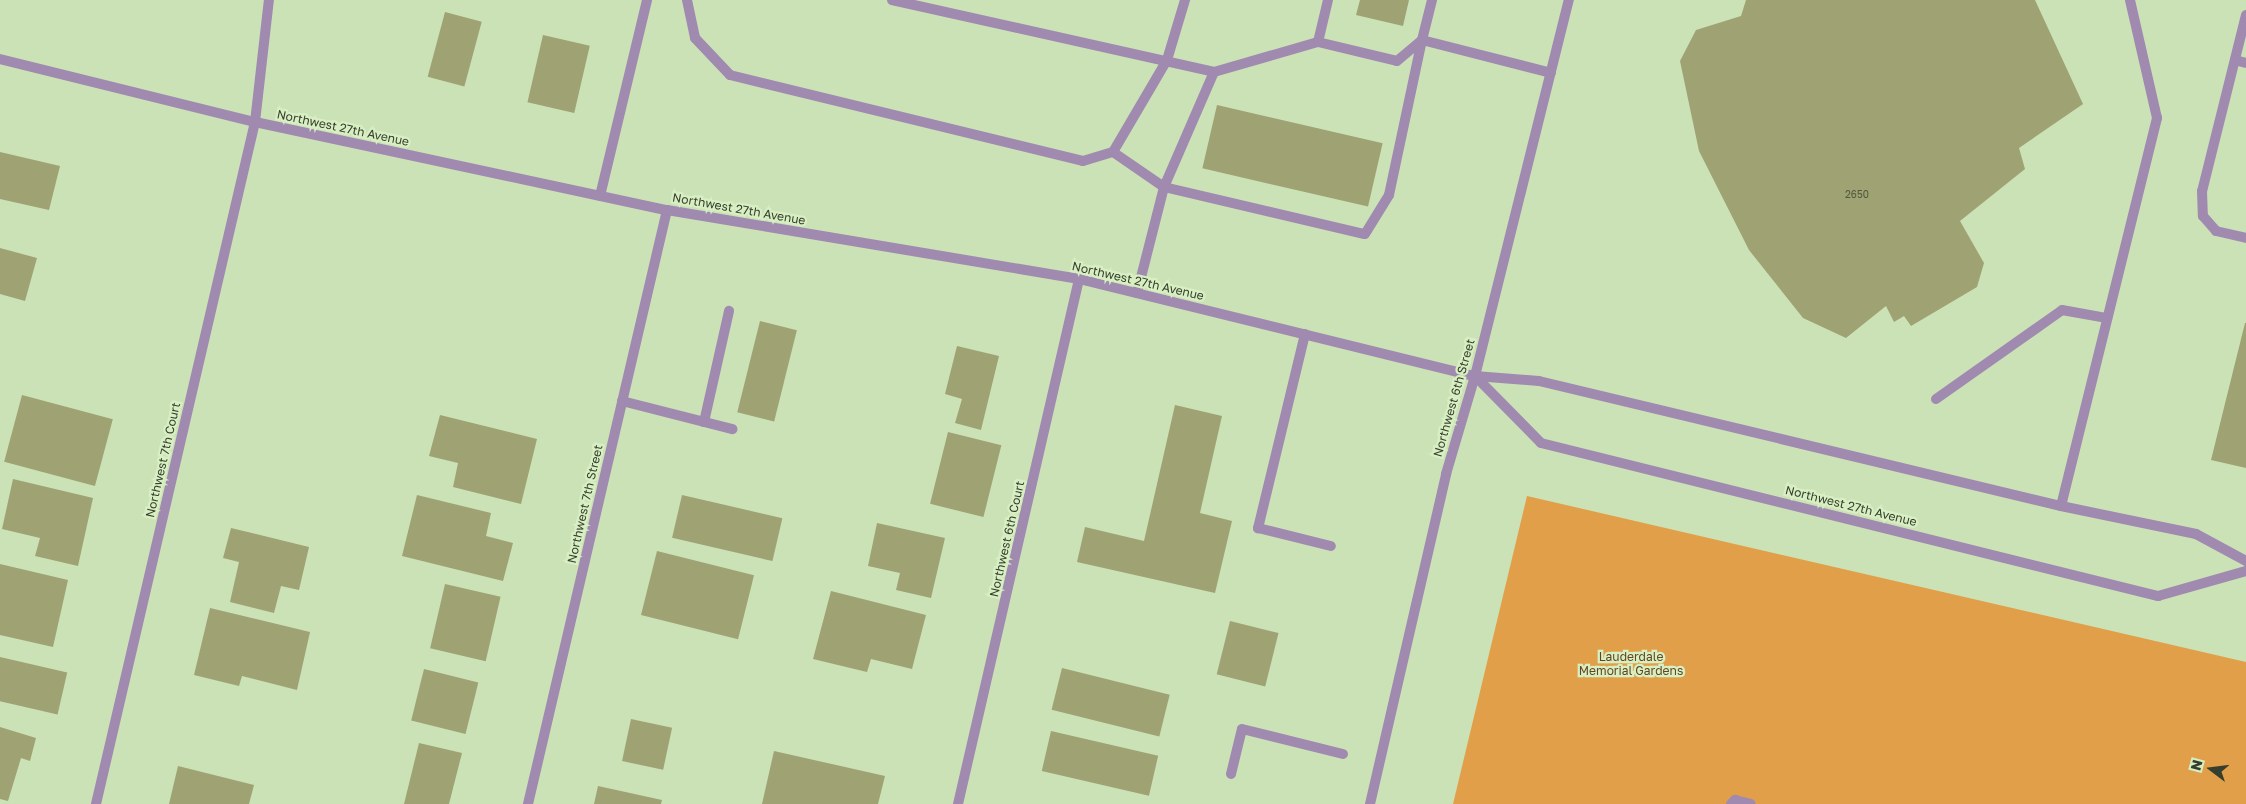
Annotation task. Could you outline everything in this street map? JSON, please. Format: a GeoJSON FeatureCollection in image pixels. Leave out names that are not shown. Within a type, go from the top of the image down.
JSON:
{"type":"FeatureCollection","features":[{"type":"Feature","properties":{"kind":"street","name":"Northwest 7th Court"},"geometry":{"type":"LineString","coordinates":[[96,804],[255,122],[269,0]]}},
{"type":"Feature","properties":{"kind":"street"},"geometry":{"type":"LineString","coordinates":[[600,196],[647,0]]}},
{"type":"Feature","properties":{"kind":"street"},"geometry":{"type":"LineString","coordinates":[[687,0],[695,38],[730,75],[1083,161],[1113,152],[1167,60],[1185,0]]}},
{"type":"Feature","properties":{"kind":"street"},"geometry":{"type":"LineString","coordinates":[[892,0],[1214,72],[1318,42],[1397,61],[1422,40]]}},
{"type":"Feature","properties":{"kind":"street"},"geometry":{"type":"LineString","coordinates":[[1318,42],[1328,0]]}},
{"type":"Feature","properties":{"kind":"street"},"geometry":{"type":"LineString","coordinates":[[1113,152],[1164,187],[1365,234],[1389,194],[1432,0]]}},
{"type":"Feature","properties":{"kind":"street","name":"Northwest 6th Street"},"geometry":{"type":"LineString","coordinates":[[1370,804],[1446,474],[1475,376],[1569,0]]}},
{"type":"Feature","properties":{"kind":"street"},"geometry":{"type":"LineString","coordinates":[[2061,506],[2157,118],[2130,0]]}},
{"type":"Feature","properties":{"kind":"street"},"geometry":{"type":"LineString","coordinates":[[2246,15],[2202,191],[2203,216],[2216,231],[2246,238]]}},
{"type":"Feature","properties":{"kind":"street"},"geometry":{"type":"LineString","coordinates":[[1422,40],[1551,73]]}},
{"type":"Feature","properties":{"kind":"street","name":"Northwest 27th Avenue"},"geometry":{"type":"LineString","coordinates":[[0,59],[255,122],[600,196],[667,210],[1079,279],[1475,376],[1539,381],[2061,506],[2196,534],[2246,561]]}},
{"type":"Feature","properties":{"kind":"street"},"geometry":{"type":"LineString","coordinates":[[2235,60],[2246,63]]}},
{"type":"Feature","properties":{"kind":"street"},"geometry":{"type":"LineString","coordinates":[[1137,293],[1164,187],[1214,72]]}},
{"type":"Feature","properties":{"kind":"street","name":"Northwest 7th Street"},"geometry":{"type":"LineString","coordinates":[[528,804],[667,210]]}},
{"type":"Feature","properties":{"kind":"street","name":"Northwest 6th Court"},"geometry":{"type":"LineString","coordinates":[[958,804],[1079,279]]}},
{"type":"Feature","properties":{"kind":"street"},"geometry":{"type":"LineString","coordinates":[[1936,399],[2062,310],[2107,318]]}},
{"type":"Feature","properties":{"kind":"street"},"geometry":{"type":"LineString","coordinates":[[704,422],[729,311]]}},
{"type":"Feature","properties":{"kind":"street"},"geometry":{"type":"LineString","coordinates":[[1305,334],[1258,528],[1331,546]]}},
{"type":"Feature","properties":{"kind":"street","name":"Northwest 27th Avenue"},"geometry":{"type":"LineString","coordinates":[[1475,376],[1541,443],[2158,596],[2246,571]]}},
{"type":"Feature","properties":{"kind":"street"},"geometry":{"type":"LineString","coordinates":[[622,401],[732,428]]}},
{"type":"Feature","properties":{"kind":"street"},"geometry":{"type":"LineString","coordinates":[[1231,774],[1242,729],[1343,754]]}},
{"type":"Feature","properties":{"kind":"street"},"geometry":{"type":"LineString","coordinates":[[1731,804],[1735,800],[1751,804]]}},
{"type":"Feature","properties":{"kind":"green space","name":"Lauderdale Memorial Gardens"},"geometry":{"type":"Polygon","coordinates":[[[1527,496],[2246,662],[2246,804],[1453,804],[1527,496]]]}},
{"type":"Feature","properties":{"kind":"building"},"geometry":{"type":"Polygon","coordinates":[[[1360,0],[1409,0],[1403,26],[1356,15],[1360,0]]]}},
{"type":"Feature","properties":{"kind":"building"},"geometry":{"type":"Polygon","coordinates":[[[1746,0],[2035,0],[2083,104],[2019,148],[2025,169],[1960,221],[1984,263],[1977,287],[1911,326],[1904,316],[1894,322],[1886,306],[1846,338],[1803,318],[1749,250],[1699,151],[1680,61],[1696,30],[1741,16],[1746,0]]]}},
{"type":"Feature","properties":{"kind":"building"},"geometry":{"type":"Polygon","coordinates":[[[445,12],[482,22],[464,87],[428,77],[445,12]]]}},
{"type":"Feature","properties":{"kind":"building"},"geometry":{"type":"Polygon","coordinates":[[[543,35],[590,46],[574,113],[527,102],[543,35]]]}},
{"type":"Feature","properties":{"kind":"building"},"geometry":{"type":"Polygon","coordinates":[[[1217,105],[1383,143],[1368,207],[1202,168],[1217,105]]]}},
{"type":"Feature","properties":{"kind":"building"},"geometry":{"type":"Polygon","coordinates":[[[0,152],[60,166],[49,210],[0,199],[0,152]]]}},
{"type":"Feature","properties":{"kind":"building"},"geometry":{"type":"Polygon","coordinates":[[[0,248],[37,258],[25,301],[0,294],[0,248]]]}},
{"type":"Feature","properties":{"kind":"building"},"geometry":{"type":"Polygon","coordinates":[[[760,321],[797,330],[774,421],[737,412],[760,321]]]}},
{"type":"Feature","properties":{"kind":"building"},"geometry":{"type":"Polygon","coordinates":[[[2246,323],[2246,468],[2211,460],[2246,323]]]}},
{"type":"Feature","properties":{"kind":"building"},"geometry":{"type":"Polygon","coordinates":[[[957,346],[999,356],[981,430],[955,423],[962,399],[945,394],[957,346]]]}},
{"type":"Feature","properties":{"kind":"building"},"geometry":{"type":"Polygon","coordinates":[[[22,395],[113,419],[95,486],[4,462],[22,395]]]}},
{"type":"Feature","properties":{"kind":"building"},"geometry":{"type":"Polygon","coordinates":[[[1175,405],[1222,416],[1200,513],[1232,521],[1215,593],[1077,562],[1085,527],[1144,541],[1175,405]]]}},
{"type":"Feature","properties":{"kind":"building"},"geometry":{"type":"Polygon","coordinates":[[[440,415],[537,439],[521,504],[453,487],[458,463],[429,456],[440,415]]]}},
{"type":"Feature","properties":{"kind":"building"},"geometry":{"type":"Polygon","coordinates":[[[948,432],[1001,445],[983,517],[930,504],[948,432]]]}},
{"type":"Feature","properties":{"kind":"building"},"geometry":{"type":"Polygon","coordinates":[[[13,479],[93,498],[78,566],[35,556],[40,538],[2,529],[13,479]]]}},
{"type":"Feature","properties":{"kind":"building"},"geometry":{"type":"Polygon","coordinates":[[[417,495],[491,513],[486,536],[513,543],[503,581],[402,556],[417,495]]]}},
{"type":"Feature","properties":{"kind":"building"},"geometry":{"type":"Polygon","coordinates":[[[682,495],[782,518],[772,561],[672,538],[682,495]]]}},
{"type":"Feature","properties":{"kind":"building"},"geometry":{"type":"Polygon","coordinates":[[[877,523],[945,538],[931,598],[896,590],[900,573],[868,566],[877,523]]]}},
{"type":"Feature","properties":{"kind":"building"},"geometry":{"type":"Polygon","coordinates":[[[231,528],[309,547],[299,590],[281,586],[274,613],[230,602],[239,562],[223,558],[231,528]]]}},
{"type":"Feature","properties":{"kind":"building"},"geometry":{"type":"Polygon","coordinates":[[[657,551],[754,575],[738,639],[641,615],[657,551]]]}},
{"type":"Feature","properties":{"kind":"building"},"geometry":{"type":"Polygon","coordinates":[[[0,564],[68,580],[53,647],[0,635],[0,564]]]}},
{"type":"Feature","properties":{"kind":"building"},"geometry":{"type":"Polygon","coordinates":[[[445,584],[501,597],[486,661],[430,648],[445,584]]]}},
{"type":"Feature","properties":{"kind":"building"},"geometry":{"type":"Polygon","coordinates":[[[831,591],[926,615],[912,669],[871,659],[867,672],[813,659],[831,591]]]}},
{"type":"Feature","properties":{"kind":"building"},"geometry":{"type":"Polygon","coordinates":[[[210,608],[310,632],[297,690],[242,676],[239,686],[194,675],[210,608]]]}},
{"type":"Feature","properties":{"kind":"building"},"geometry":{"type":"Polygon","coordinates":[[[1230,621],[1279,633],[1265,686],[1217,674],[1230,621]]]}},
{"type":"Feature","properties":{"kind":"building"},"geometry":{"type":"Polygon","coordinates":[[[0,657],[67,673],[58,714],[0,701],[0,657]]]}},
{"type":"Feature","properties":{"kind":"building"},"geometry":{"type":"Polygon","coordinates":[[[1062,668],[1170,695],[1159,737],[1052,710],[1062,668]]]}},
{"type":"Feature","properties":{"kind":"building"},"geometry":{"type":"Polygon","coordinates":[[[424,669],[478,683],[466,734],[411,720],[424,669]]]}},
{"type":"Feature","properties":{"kind":"building"},"geometry":{"type":"Polygon","coordinates":[[[631,719],[672,728],[663,770],[622,761],[631,719]]]}},
{"type":"Feature","properties":{"kind":"building"},"geometry":{"type":"Polygon","coordinates":[[[0,727],[36,738],[30,761],[21,758],[8,801],[0,799],[0,727]]]}},
{"type":"Feature","properties":{"kind":"building"},"geometry":{"type":"Polygon","coordinates":[[[1051,731],[1158,756],[1149,796],[1042,771],[1051,731]]]}},
{"type":"Feature","properties":{"kind":"building"},"geometry":{"type":"Polygon","coordinates":[[[419,743],[462,753],[449,804],[404,804],[419,743]]]}},
{"type":"Feature","properties":{"kind":"building"},"geometry":{"type":"Polygon","coordinates":[[[774,751],[885,776],[878,804],[762,804],[774,751]]]}},
{"type":"Feature","properties":{"kind":"building"},"geometry":{"type":"Polygon","coordinates":[[[178,766],[254,785],[249,804],[169,804],[178,766]]]}},
{"type":"Feature","properties":{"kind":"building"},"geometry":{"type":"Polygon","coordinates":[[[598,786],[662,800],[661,804],[594,804],[598,786]]]}}]}
